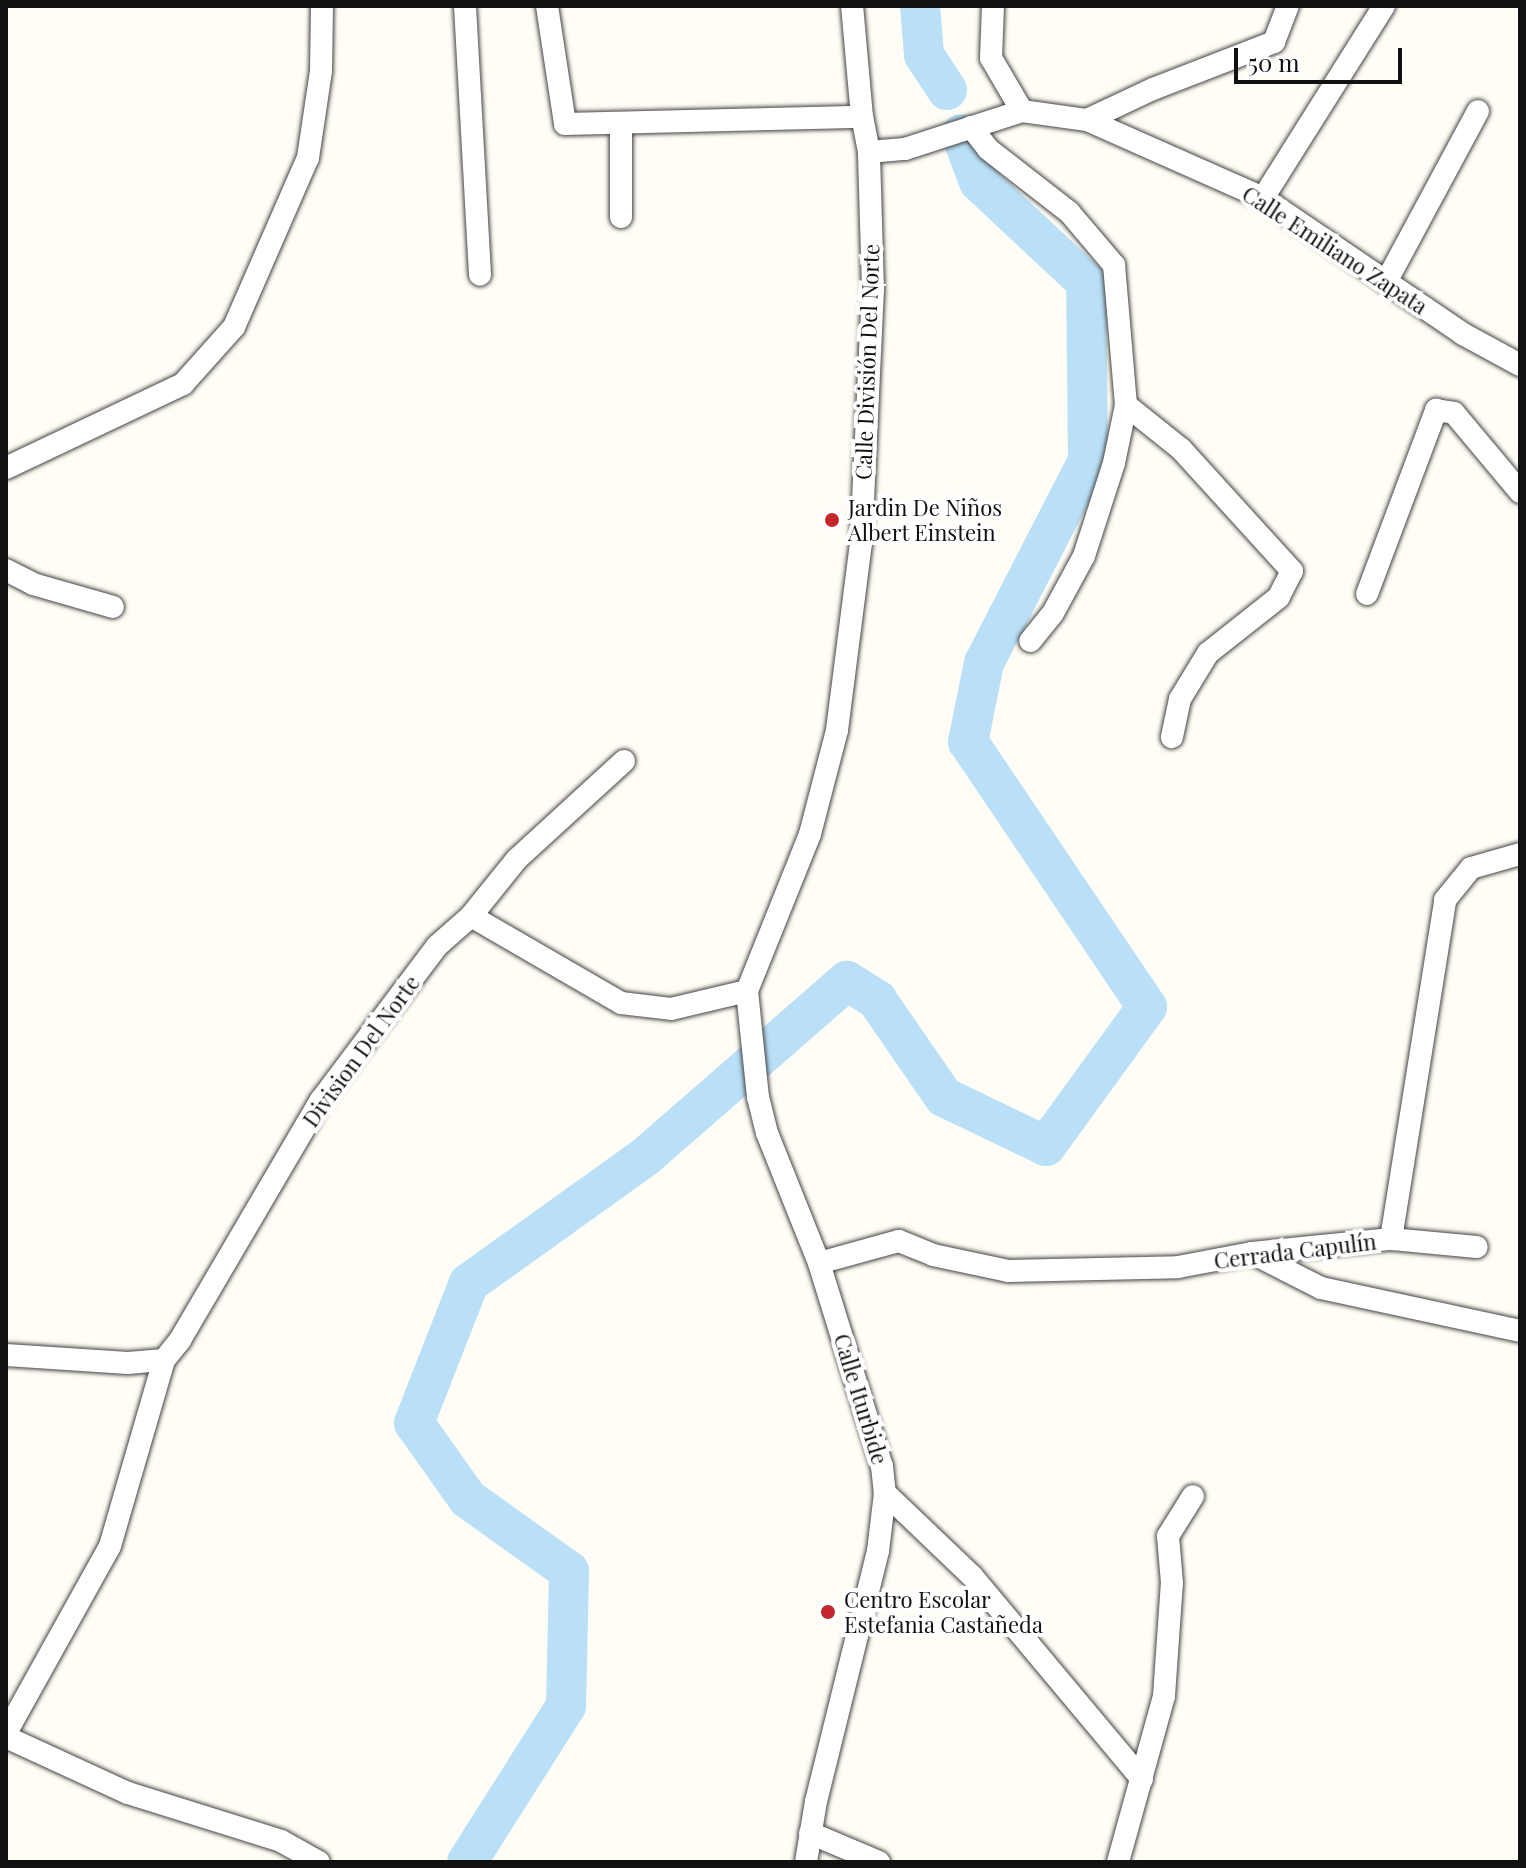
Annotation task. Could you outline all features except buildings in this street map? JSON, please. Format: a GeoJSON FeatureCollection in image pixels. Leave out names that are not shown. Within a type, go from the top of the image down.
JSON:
{"type":"FeatureCollection","features":[{"type":"Feature","properties":{"kind":"street"},"geometry":{"type":"LineString","coordinates":[[6,468],[183,384],[234,327],[308,158],[321,71],[322,6]]}},
{"type":"Feature","properties":{"kind":"street"},"geometry":{"type":"LineString","coordinates":[[465,6],[480,275]]}},
{"type":"Feature","properties":{"kind":"street"},"geometry":{"type":"LineString","coordinates":[[547,6],[565,124],[862,117]]}},
{"type":"Feature","properties":{"kind":"street","name":"Calle División Del Norte"},"geometry":{"type":"LineString","coordinates":[[748,998],[810,834],[837,730],[861,543],[873,290],[869,152],[862,117],[852,6]]}},
{"type":"Feature","properties":{"kind":"street"},"geometry":{"type":"LineString","coordinates":[[993,6],[991,58],[1022,111]]}},
{"type":"Feature","properties":{"kind":"street"},"geometry":{"type":"LineString","coordinates":[[1087,120],[1153,89],[1274,42],[1288,6]]}},
{"type":"Feature","properties":{"kind":"street"},"geometry":{"type":"LineString","coordinates":[[1263,198],[1384,6]]}},
{"type":"Feature","properties":{"kind":"street","name":"Calle Emiliano Zapata"},"geometry":{"type":"LineString","coordinates":[[869,152],[905,149],[1022,111],[1087,120],[1263,198],[1463,334],[1520,365]]}},
{"type":"Feature","properties":{"kind":"street"},"geometry":{"type":"LineString","coordinates":[[1386,282],[1478,111]]}},
{"type":"Feature","properties":{"kind":"street"},"geometry":{"type":"LineString","coordinates":[[621,125],[621,217]]}},
{"type":"Feature","properties":{"kind":"street"},"geometry":{"type":"LineString","coordinates":[[971,127],[988,149],[1069,212],[1114,265],[1126,405],[1114,463],[1084,556],[1053,613],[1030,641]]}},
{"type":"Feature","properties":{"kind":"street"},"geometry":{"type":"LineString","coordinates":[[1126,405],[1181,449],[1292,571],[1279,597],[1208,653],[1180,699],[1172,737]]}},
{"type":"Feature","properties":{"kind":"street"},"geometry":{"type":"LineString","coordinates":[[1367,594],[1436,410],[1454,413],[1520,492]]}},
{"type":"Feature","properties":{"kind":"street"},"geometry":{"type":"LineString","coordinates":[[6,570],[33,584],[113,607]]}},
{"type":"Feature","properties":{"kind":"street","name":"Division Del Norte"},"geometry":{"type":"LineString","coordinates":[[6,1735],[110,1546],[164,1360],[180,1340],[321,1100],[437,946],[471,916],[517,859],[624,761]]}},
{"type":"Feature","properties":{"kind":"street","name":"Cerrada Capulín"},"geometry":{"type":"LineString","coordinates":[[819,1263],[899,1241],[933,1255],[1008,1271],[1178,1267],[1252,1253],[1391,1239],[1445,900],[1471,868],[1520,854]]}},
{"type":"Feature","properties":{"kind":"street"},"geometry":{"type":"LineString","coordinates":[[471,916],[621,1003],[671,1009],[748,998]]}},
{"type":"Feature","properties":{"kind":"street","name":"Calle Iturbide"},"geometry":{"type":"LineString","coordinates":[[748,998],[758,1097],[767,1133],[819,1263],[882,1466],[885,1493],[878,1551],[810,1833],[806,1862]]}},
{"type":"Feature","properties":{"kind":"street"},"geometry":{"type":"LineString","coordinates":[[1391,1239],[1477,1247]]}},
{"type":"Feature","properties":{"kind":"street"},"geometry":{"type":"LineString","coordinates":[[1252,1253],[1321,1288],[1520,1331]]}},
{"type":"Feature","properties":{"kind":"street"},"geometry":{"type":"LineString","coordinates":[[6,1355],[128,1363],[164,1360]]}},
{"type":"Feature","properties":{"kind":"street"},"geometry":{"type":"LineString","coordinates":[[885,1493],[972,1576],[1142,1779]]}},
{"type":"Feature","properties":{"kind":"street"},"geometry":{"type":"LineString","coordinates":[[1118,1862],[1164,1696],[1172,1593],[1168,1536],[1193,1496]]}},
{"type":"Feature","properties":{"kind":"street"},"geometry":{"type":"LineString","coordinates":[[6,1735],[128,1793],[281,1841],[319,1862]]}},
{"type":"Feature","properties":{"kind":"street"},"geometry":{"type":"LineString","coordinates":[[810,1833],[879,1862]]}},
{"type":"Feature","properties":{"kind":"waterway"},"geometry":{"type":"LineString","coordinates":[[920,6],[924,55],[947,90]]}},
{"type":"Feature","properties":{"kind":"waterway"},"geometry":{"type":"LineString","coordinates":[[467,1862],[566,1706],[569,1571],[468,1499],[414,1423],[469,1283],[645,1157],[847,981],[877,1000],[944,1097],[1046,1146],[1147,1007],[968,742],[984,663],[1088,461],[1086,282],[979,182],[961,134]]}},
{"type":"Feature","properties":{"kind":"place","name":"Jardin De Niños Albert Einstein"},"geometry":{"type":"Point","coordinates":[832,520]}},
{"type":"Feature","properties":{"kind":"place","name":"Centro Escolar Estefania Castañeda"},"geometry":{"type":"Point","coordinates":[828,1612]}}]}
